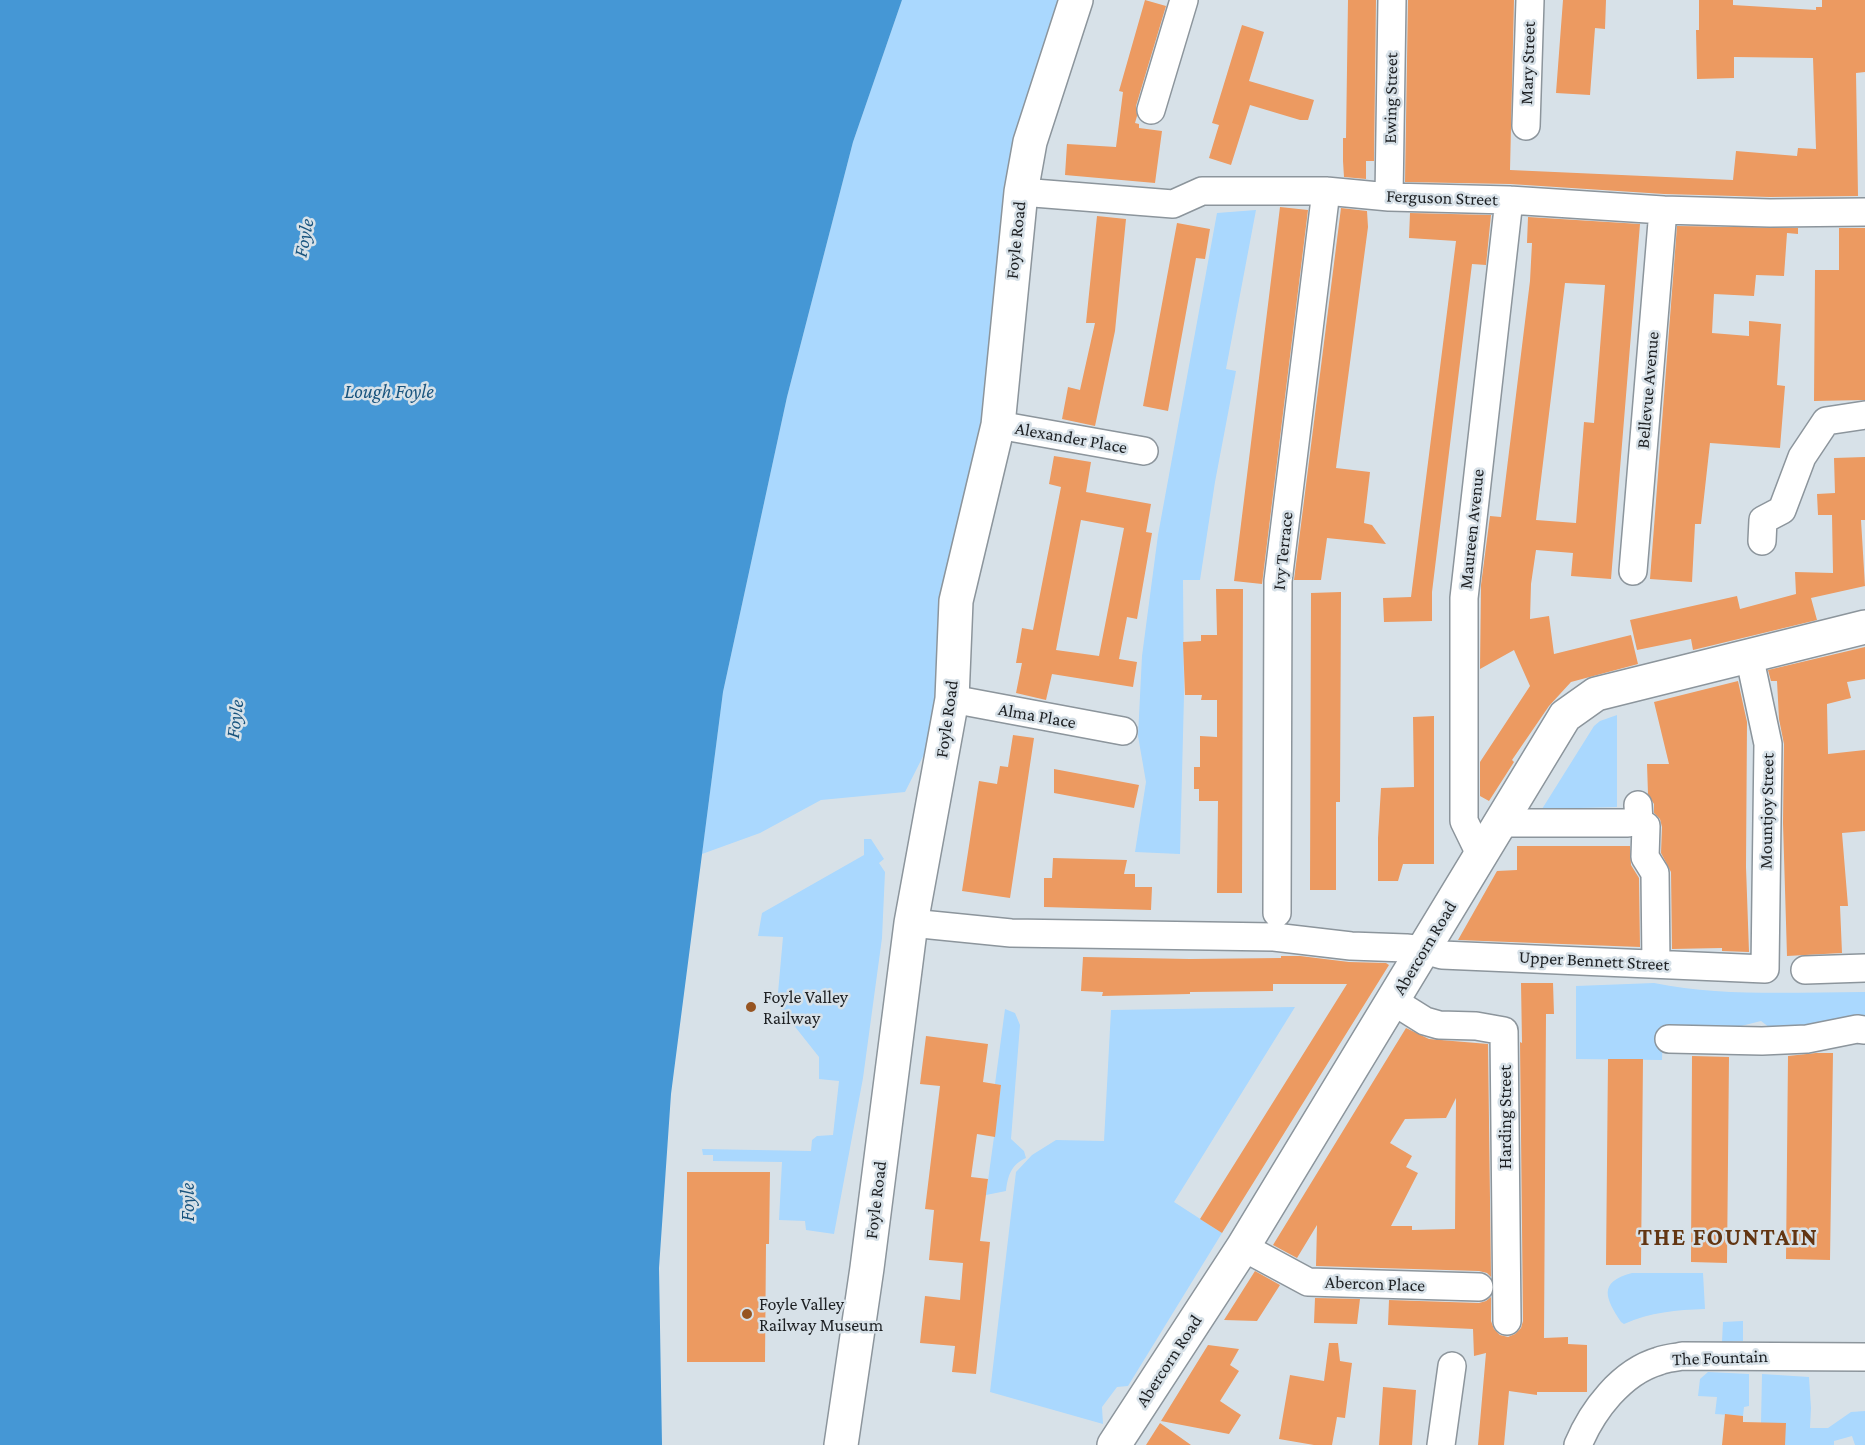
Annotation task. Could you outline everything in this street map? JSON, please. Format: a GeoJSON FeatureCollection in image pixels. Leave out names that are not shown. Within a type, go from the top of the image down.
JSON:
{"type":"FeatureCollection","features":[{"type":"Feature","properties":{"kind":"main road","name":"Foyle Road"},"geometry":{"type":"LineString","coordinates":[[841,1445],[867,1268],[911,923],[952,699],[956,601],[998,425],[1022,192],[1030,142],[1076,0]]}},
{"type":"Feature","properties":{"kind":"main road","name":"Abercorn Road"},"geometry":{"type":"LineString","coordinates":[[1114,1445],[1244,1246],[1566,716],[1596,694],[1865,627]]}},
{"type":"Feature","properties":{"kind":"street"},"geometry":{"type":"LineString","coordinates":[[1151,110],[1184,0]]}},
{"type":"Feature","properties":{"kind":"street","name":"Ewing Street"},"geometry":{"type":"LineString","coordinates":[[1389,196],[1392,0]]}},
{"type":"Feature","properties":{"kind":"street","name":"Mary Street"},"geometry":{"type":"LineString","coordinates":[[1526,126],[1530,0]]}},
{"type":"Feature","properties":{"kind":"street","name":"Ferguson Street"},"geometry":{"type":"LineString","coordinates":[[1022,192],[1173,204],[1202,191],[1326,191],[1663,210],[1770,213],[1865,212]]}},
{"type":"Feature","properties":{"kind":"street","name":"Ivy Terrace"},"geometry":{"type":"LineString","coordinates":[[1277,913],[1278,581],[1326,191]]}},
{"type":"Feature","properties":{"kind":"street","name":"Maureen Avenue"},"geometry":{"type":"LineString","coordinates":[[1481,856],[1464,821],[1464,598],[1509,201]]}},
{"type":"Feature","properties":{"kind":"street","name":"Bellevue Avenue"},"geometry":{"type":"LineString","coordinates":[[1633,571],[1663,210]]}},
{"type":"Feature","properties":{"kind":"street"},"geometry":{"type":"LineString","coordinates":[[1762,541],[1763,520],[1782,510],[1802,457],[1826,421],[1865,415]]}},
{"type":"Feature","properties":{"kind":"street","name":"Alexander Place"},"geometry":{"type":"LineString","coordinates":[[998,425],[1144,451]]}},
{"type":"Feature","properties":{"kind":"street","name":"Mountjoy Street"},"geometry":{"type":"LineString","coordinates":[[1749,655],[1768,744],[1765,969]]}},
{"type":"Feature","properties":{"kind":"street","name":"Alma Place"},"geometry":{"type":"LineString","coordinates":[[952,699],[1123,731]]}},
{"type":"Feature","properties":{"kind":"street"},"geometry":{"type":"LineString","coordinates":[[1501,823],[1637,818],[1645,857],[1655,873],[1656,964]]}},
{"type":"Feature","properties":{"kind":"street","name":"Upper Bennett Street"},"geometry":{"type":"LineString","coordinates":[[911,923],[1011,933],[1274,937],[1351,946],[1424,950],[1442,955],[1765,969]]}},
{"type":"Feature","properties":{"kind":"street"},"geometry":{"type":"LineString","coordinates":[[1816,970],[1865,968]]}},
{"type":"Feature","properties":{"kind":"street","name":"Harding Street"},"geometry":{"type":"LineString","coordinates":[[1393,1001],[1425,1021],[1439,1025],[1476,1026],[1504,1031],[1507,1321]]}},
{"type":"Feature","properties":{"kind":"street"},"geometry":{"type":"LineString","coordinates":[[1669,1038],[1761,1041],[1807,1039],[1857,1029],[1865,1030]]}},
{"type":"Feature","properties":{"kind":"street","name":"Abercon Place"},"geometry":{"type":"LineString","coordinates":[[1244,1246],[1308,1282],[1479,1287]]}},
{"type":"Feature","properties":{"kind":"street","name":"The Fountain"},"geometry":{"type":"LineString","coordinates":[[1578,1445],[1585,1428],[1604,1398],[1641,1368],[1659,1360],[1682,1356],[1865,1357]]}},
{"type":"Feature","properties":{"kind":"street"},"geometry":{"type":"LineString","coordinates":[[1441,1445],[1452,1366]]}},
{"type":"Feature","properties":{"kind":"shaded area"},"geometry":{"type":"Polygon","coordinates":[[[902,0],[1076,0],[1030,142],[952,699],[905,792],[821,800],[760,833],[702,854],[723,692],[787,397],[853,142],[902,0]]]}},
{"type":"Feature","properties":{"kind":"shaded area"},"geometry":{"type":"Polygon","coordinates":[[[1256,210],[1226,369],[1236,371],[1215,482],[1200,580],[1183,580],[1184,695],[1180,854],[1135,852],[1146,782],[1138,736],[1142,656],[1158,535],[1217,213],[1256,210]]]}},
{"type":"Feature","properties":{"kind":"shaded area"},"geometry":{"type":"Polygon","coordinates":[[[1617,715],[1617,807],[1542,809],[1594,726],[1600,721],[1617,715]]]}},
{"type":"Feature","properties":{"kind":"shaded area"},"geometry":{"type":"Polygon","coordinates":[[[864,839],[871,839],[884,859],[879,863],[885,872],[882,938],[863,1078],[834,1234],[806,1230],[805,1221],[779,1220],[782,1162],[713,1161],[713,1155],[703,1155],[702,1149],[811,1151],[812,1140],[817,1136],[833,1135],[839,1081],[819,1079],[819,1057],[777,1004],[783,937],[758,936],[762,913],[864,855],[864,839]]]}},
{"type":"Feature","properties":{"kind":"shaded area"},"geometry":{"type":"Polygon","coordinates":[[[1654,983],[1733,992],[1865,992],[1865,1022],[1774,1031],[1761,1021],[1725,1030],[1663,1030],[1662,1060],[1576,1059],[1576,986],[1654,983]]]}},
{"type":"Feature","properties":{"kind":"shaded area"},"geometry":{"type":"Polygon","coordinates":[[[1295,1007],[1174,1202],[1222,1233],[1128,1386],[1117,1387],[1102,1407],[1103,1424],[990,1392],[1016,1172],[1032,1155],[1056,1140],[1104,1141],[1111,1010],[1295,1007]]]}},
{"type":"Feature","properties":{"kind":"shaded area"},"geometry":{"type":"Polygon","coordinates":[[[1005,1009],[1015,1013],[1020,1025],[1011,1139],[1024,1151],[1026,1158],[1011,1171],[1006,1191],[986,1195],[1001,1086],[995,1084],[1005,1009]]]}},
{"type":"Feature","properties":{"kind":"shaded area"},"geometry":{"type":"Polygon","coordinates":[[[1632,1273],[1703,1273],[1705,1309],[1664,1312],[1624,1324],[1611,1306],[1608,1292],[1613,1281],[1632,1273]]]}},
{"type":"Feature","properties":{"kind":"shaded area"},"geometry":{"type":"Polygon","coordinates":[[[1743,1321],[1743,1341],[1722,1342],[1723,1322],[1743,1321]]]}},
{"type":"Feature","properties":{"kind":"shaded area"},"geometry":{"type":"Polygon","coordinates":[[[1708,1372],[1749,1374],[1749,1406],[1744,1407],[1743,1416],[1715,1414],[1717,1397],[1698,1396],[1700,1379],[1708,1372]]]}},
{"type":"Feature","properties":{"kind":"shaded area"},"geometry":{"type":"Polygon","coordinates":[[[1762,1374],[1809,1377],[1810,1428],[1828,1428],[1851,1412],[1865,1411],[1865,1445],[1855,1445],[1852,1436],[1834,1441],[1834,1445],[1785,1445],[1761,1423],[1762,1374]]]}},
{"type":"Feature","properties":{"kind":"water","name":"Lough Foyle"},"geometry":{"type":"Polygon","coordinates":[[[0,0],[902,0],[853,142],[787,397],[723,692],[671,1094],[659,1268],[662,1445],[0,1445],[0,0]]]}},
{"type":"Feature","properties":{"kind":"building"},"geometry":{"type":"Polygon","coordinates":[[[1145,0],[1166,6],[1136,106],[1135,123],[1139,124],[1139,128],[1162,131],[1155,183],[1065,175],[1067,144],[1116,147],[1123,92],[1119,91],[1145,0]]]}},
{"type":"Feature","properties":{"kind":"building"},"geometry":{"type":"Polygon","coordinates":[[[1348,0],[1376,0],[1374,161],[1366,161],[1366,179],[1344,177],[1343,138],[1346,138],[1348,0]]]}},
{"type":"Feature","properties":{"kind":"building"},"geometry":{"type":"Polygon","coordinates":[[[1408,0],[1514,0],[1510,170],[1733,180],[1736,151],[1797,156],[1798,148],[1816,149],[1813,58],[1734,57],[1734,78],[1697,79],[1696,30],[1699,30],[1699,0],[1733,0],[1733,5],[1816,10],[1816,7],[1822,7],[1822,0],[1865,0],[1865,72],[1856,73],[1858,196],[1770,197],[1664,194],[1510,184],[1405,182],[1408,0]]]}},
{"type":"Feature","properties":{"kind":"building"},"geometry":{"type":"Polygon","coordinates":[[[1563,0],[1606,0],[1605,29],[1595,28],[1590,95],[1556,93],[1563,0]]]}},
{"type":"Feature","properties":{"kind":"building"},"geometry":{"type":"Polygon","coordinates":[[[1242,25],[1264,32],[1249,81],[1314,100],[1308,120],[1300,120],[1250,105],[1231,165],[1209,158],[1219,125],[1212,123],[1242,25]]]}},
{"type":"Feature","properties":{"kind":"building"},"geometry":{"type":"Polygon","coordinates":[[[1280,207],[1308,210],[1262,584],[1234,581],[1280,207]]]}},
{"type":"Feature","properties":{"kind":"building"},"geometry":{"type":"Polygon","coordinates":[[[1341,208],[1367,211],[1368,227],[1336,468],[1370,472],[1364,523],[1372,525],[1386,544],[1327,538],[1321,580],[1294,580],[1341,208]]]}},
{"type":"Feature","properties":{"kind":"building"},"geometry":{"type":"Polygon","coordinates":[[[1410,213],[1491,215],[1486,265],[1472,264],[1432,592],[1432,621],[1384,622],[1383,598],[1411,597],[1456,241],[1409,238],[1410,213]]]}},
{"type":"Feature","properties":{"kind":"building"},"geometry":{"type":"Polygon","coordinates":[[[1097,216],[1126,219],[1115,331],[1095,426],[1062,419],[1068,387],[1080,390],[1095,323],[1086,323],[1097,216]]]}},
{"type":"Feature","properties":{"kind":"building"},"geometry":{"type":"Polygon","coordinates":[[[1528,217],[1640,224],[1611,579],[1571,576],[1573,553],[1536,550],[1531,584],[1530,619],[1549,616],[1554,654],[1631,635],[1638,664],[1571,682],[1549,706],[1512,760],[1514,762],[1489,801],[1480,796],[1480,762],[1530,686],[1514,650],[1480,669],[1481,585],[1490,516],[1501,517],[1530,281],[1532,243],[1527,243],[1528,217]],[[1565,283],[1536,520],[1576,523],[1584,422],[1594,423],[1605,285],[1565,283]]]}},
{"type":"Feature","properties":{"kind":"building"},"geometry":{"type":"Polygon","coordinates":[[[1177,223],[1210,229],[1205,259],[1196,258],[1168,411],[1143,406],[1177,223]]]}},
{"type":"Feature","properties":{"kind":"building"},"geometry":{"type":"Polygon","coordinates":[[[1677,226],[1798,228],[1798,234],[1787,233],[1784,276],[1756,275],[1754,296],[1714,294],[1712,333],[1749,336],[1749,321],[1781,324],[1777,385],[1785,386],[1780,448],[1710,443],[1701,524],[1695,524],[1692,582],[1650,579],[1677,226]]]}},
{"type":"Feature","properties":{"kind":"building"},"geometry":{"type":"Polygon","coordinates":[[[1839,228],[1865,228],[1865,400],[1814,401],[1815,270],[1839,270],[1839,228]]]}},
{"type":"Feature","properties":{"kind":"building"},"geometry":{"type":"Polygon","coordinates":[[[1054,456],[1091,462],[1086,492],[1151,504],[1146,532],[1152,533],[1137,619],[1127,617],[1119,659],[1137,662],[1133,687],[1052,674],[1046,700],[1016,693],[1022,663],[1016,663],[1022,628],[1033,630],[1061,487],[1049,484],[1054,456]],[[1081,520],[1056,650],[1099,656],[1124,528],[1081,520]]]}},
{"type":"Feature","properties":{"kind":"building"},"geometry":{"type":"Polygon","coordinates":[[[1865,457],[1865,520],[1861,520],[1865,586],[1811,598],[1817,620],[1693,650],[1691,639],[1637,650],[1630,620],[1737,596],[1740,609],[1796,594],[1795,572],[1833,573],[1832,515],[1818,515],[1817,494],[1835,493],[1834,458],[1865,457]]]}},
{"type":"Feature","properties":{"kind":"building"},"geometry":{"type":"Polygon","coordinates":[[[1216,589],[1243,589],[1242,893],[1217,893],[1218,801],[1199,801],[1199,789],[1194,789],[1194,767],[1200,767],[1200,736],[1217,737],[1217,700],[1201,700],[1202,695],[1185,695],[1183,642],[1201,641],[1201,635],[1217,635],[1216,589]]]}},
{"type":"Feature","properties":{"kind":"building"},"geometry":{"type":"Polygon","coordinates":[[[1341,592],[1340,802],[1336,802],[1336,890],[1310,890],[1311,593],[1341,592]]]}},
{"type":"Feature","properties":{"kind":"building"},"geometry":{"type":"Polygon","coordinates":[[[1865,647],[1865,679],[1847,682],[1851,698],[1827,704],[1828,754],[1865,750],[1865,831],[1842,833],[1848,906],[1840,906],[1842,953],[1787,956],[1783,823],[1784,744],[1779,719],[1777,681],[1771,681],[1768,670],[1865,647]]]}},
{"type":"Feature","properties":{"kind":"building"},"geometry":{"type":"Polygon","coordinates":[[[1738,681],[1747,722],[1746,867],[1749,952],[1722,951],[1722,948],[1672,949],[1671,872],[1661,853],[1660,819],[1654,813],[1654,804],[1648,794],[1647,764],[1669,764],[1654,702],[1738,681]]]}},
{"type":"Feature","properties":{"kind":"building"},"geometry":{"type":"Polygon","coordinates":[[[1434,716],[1434,864],[1403,864],[1398,881],[1378,881],[1381,788],[1414,787],[1413,717],[1434,716]]]}},
{"type":"Feature","properties":{"kind":"building"},"geometry":{"type":"Polygon","coordinates":[[[1013,735],[1034,738],[1010,898],[962,891],[979,781],[997,784],[1000,766],[1008,767],[1013,735]]]}},
{"type":"Feature","properties":{"kind":"building"},"geometry":{"type":"Polygon","coordinates":[[[1054,769],[1139,785],[1134,808],[1054,793],[1054,769]]]}},
{"type":"Feature","properties":{"kind":"building"},"geometry":{"type":"Polygon","coordinates":[[[1517,846],[1630,846],[1631,865],[1639,878],[1640,947],[1458,940],[1497,871],[1517,870],[1517,846]]]}},
{"type":"Feature","properties":{"kind":"building"},"geometry":{"type":"Polygon","coordinates":[[[1053,858],[1127,860],[1124,874],[1135,874],[1135,887],[1152,887],[1151,910],[1044,907],[1044,878],[1052,878],[1053,858]]]}},
{"type":"Feature","properties":{"kind":"building"},"geometry":{"type":"Polygon","coordinates":[[[1281,956],[1389,965],[1222,1233],[1200,1219],[1347,984],[1273,984],[1273,991],[1102,996],[1103,992],[1081,991],[1083,957],[1190,959],[1281,958],[1281,956]]]}},
{"type":"Feature","properties":{"kind":"building"},"geometry":{"type":"Polygon","coordinates":[[[1521,983],[1553,983],[1554,1014],[1546,1014],[1544,1338],[1568,1337],[1568,1344],[1587,1345],[1587,1392],[1537,1392],[1537,1395],[1509,1391],[1504,1445],[1478,1445],[1486,1353],[1474,1356],[1473,1329],[1388,1325],[1389,1300],[1479,1303],[1491,1297],[1491,1321],[1494,1329],[1500,1335],[1508,1337],[1521,1328],[1523,1321],[1521,983]]]}},
{"type":"Feature","properties":{"kind":"building"},"geometry":{"type":"Polygon","coordinates":[[[1406,1028],[1429,1039],[1488,1044],[1491,1277],[1479,1271],[1316,1266],[1317,1225],[1297,1258],[1273,1245],[1406,1028]],[[1456,1098],[1446,1118],[1405,1119],[1390,1143],[1412,1156],[1406,1167],[1418,1173],[1391,1226],[1412,1226],[1412,1230],[1455,1229],[1456,1098]]]}},
{"type":"Feature","properties":{"kind":"building"},"geometry":{"type":"Polygon","coordinates":[[[926,1036],[988,1044],[983,1082],[1001,1085],[995,1137],[977,1134],[971,1177],[988,1179],[980,1241],[990,1242],[976,1374],[952,1372],[955,1346],[920,1343],[925,1296],[960,1300],[963,1263],[929,1260],[934,1210],[925,1209],[940,1086],[920,1084],[926,1036]]]}},
{"type":"Feature","properties":{"kind":"building"},"geometry":{"type":"Polygon","coordinates":[[[1833,1053],[1830,1260],[1786,1259],[1788,1056],[1833,1053]]]}},
{"type":"Feature","properties":{"kind":"building"},"geometry":{"type":"Polygon","coordinates":[[[1692,1056],[1729,1057],[1727,1263],[1691,1262],[1692,1056]]]}},
{"type":"Feature","properties":{"kind":"building"},"geometry":{"type":"Polygon","coordinates":[[[1608,1059],[1643,1059],[1641,1265],[1606,1265],[1608,1059]]]}},
{"type":"Feature","properties":{"kind":"building"},"geometry":{"type":"Polygon","coordinates":[[[687,1172],[770,1172],[769,1244],[766,1244],[765,1362],[687,1362],[687,1172]]]}},
{"type":"Feature","properties":{"kind":"building"},"geometry":{"type":"Polygon","coordinates":[[[1255,1271],[1280,1285],[1257,1321],[1224,1320],[1255,1271]]]}},
{"type":"Feature","properties":{"kind":"building"},"geometry":{"type":"Polygon","coordinates":[[[1315,1298],[1360,1299],[1357,1324],[1314,1323],[1315,1298]]]}},
{"type":"Feature","properties":{"kind":"building"},"geometry":{"type":"Polygon","coordinates":[[[1329,1343],[1338,1343],[1340,1361],[1352,1363],[1345,1418],[1337,1417],[1332,1445],[1314,1445],[1279,1439],[1290,1375],[1324,1381],[1329,1343]]]}},
{"type":"Feature","properties":{"kind":"building"},"geometry":{"type":"Polygon","coordinates":[[[1208,1345],[1239,1349],[1230,1365],[1239,1371],[1220,1401],[1241,1415],[1229,1434],[1161,1421],[1208,1345]]]}},
{"type":"Feature","properties":{"kind":"building"},"geometry":{"type":"Polygon","coordinates":[[[1383,1387],[1416,1390],[1412,1445],[1379,1445],[1383,1387]]]}},
{"type":"Feature","properties":{"kind":"building"},"geometry":{"type":"Polygon","coordinates":[[[1725,1414],[1743,1416],[1743,1422],[1786,1423],[1785,1445],[1722,1445],[1725,1414]]]}},
{"type":"Feature","properties":{"kind":"building"},"geometry":{"type":"Polygon","coordinates":[[[1160,1423],[1191,1445],[1146,1445],[1160,1423]]]}},
{"type":"Feature","properties":{"kind":"place","name":"Foyle Valley Railway"},"geometry":{"type":"Point","coordinates":[751,1007]}},
{"type":"Feature","properties":{"kind":"place","name":"Foyle Valley Railway Museum"},"geometry":{"type":"Point","coordinates":[747,1314]}},
{"type":"Feature","properties":{"kind":"district","name":"THE FOUNTAIN"},"geometry":{"type":"Point","coordinates":[1728,1238]}},
{"type":"Feature","properties":{"kind":"water label","name":"Foyle"},"geometry":{"type":"Point","coordinates":[304,238]}},
{"type":"Feature","properties":{"kind":"water label","name":"Foyle"},"geometry":{"type":"Point","coordinates":[235,719]}},
{"type":"Feature","properties":{"kind":"water label","name":"Foyle"},"geometry":{"type":"Point","coordinates":[188,1202]}}]}
